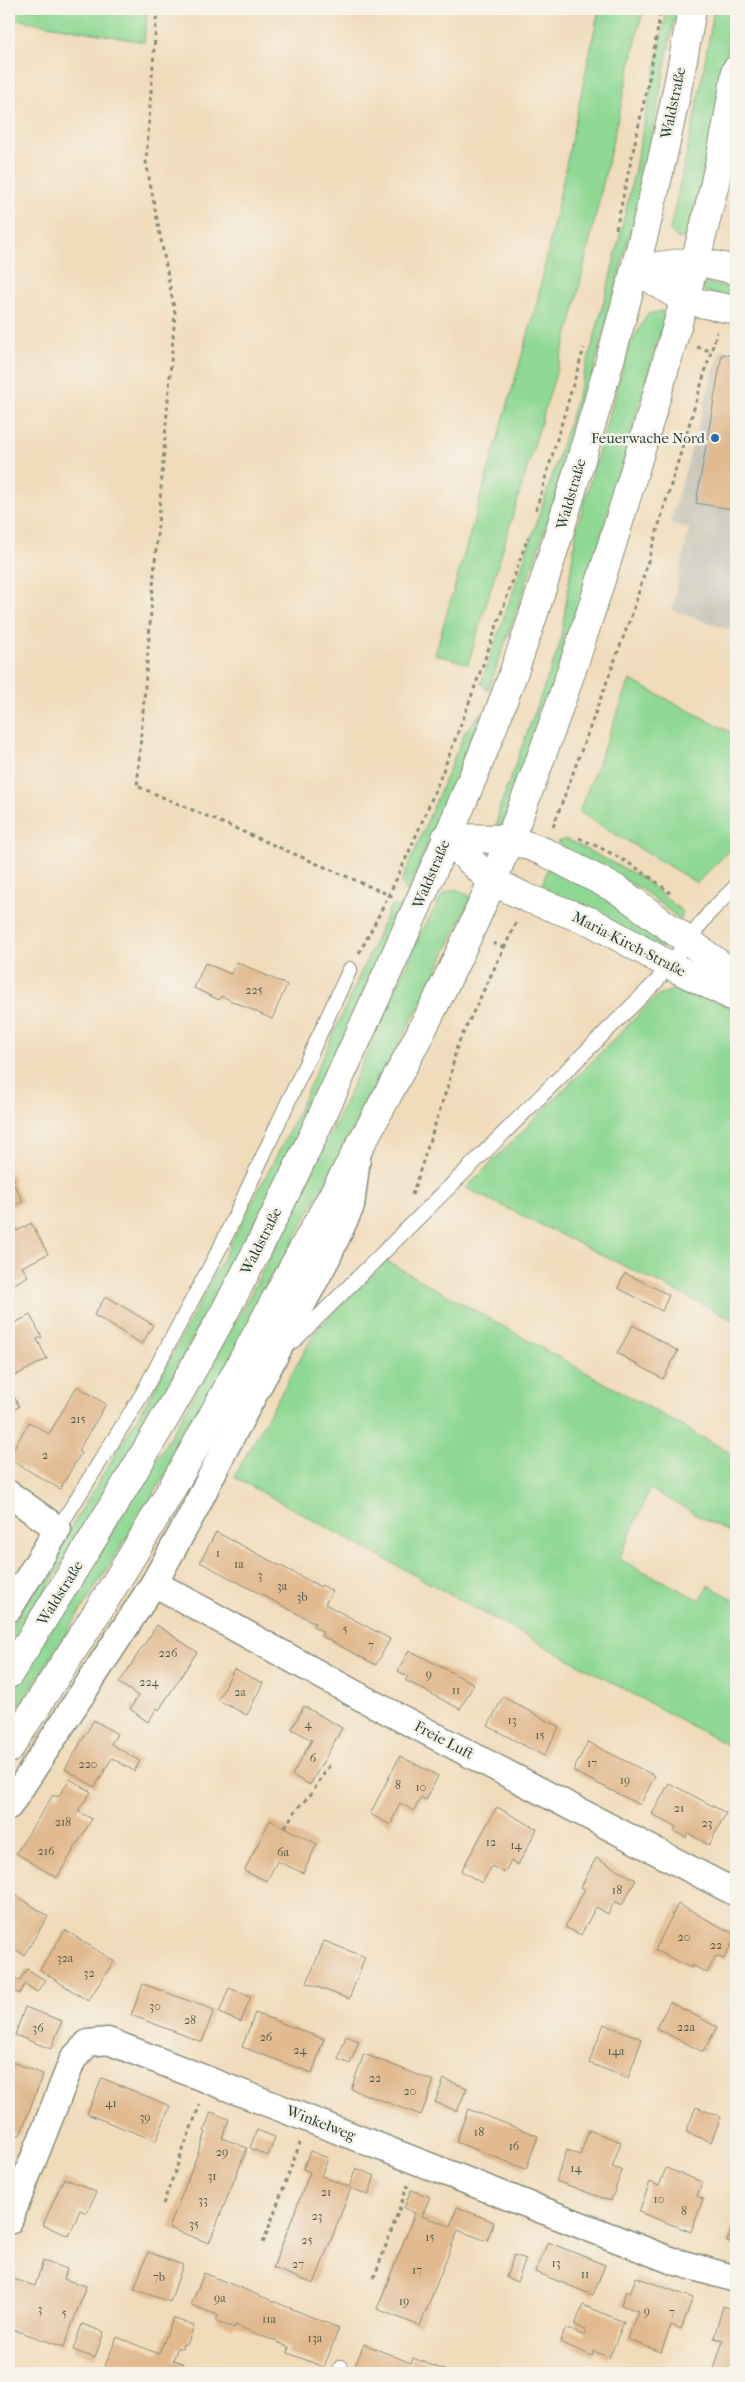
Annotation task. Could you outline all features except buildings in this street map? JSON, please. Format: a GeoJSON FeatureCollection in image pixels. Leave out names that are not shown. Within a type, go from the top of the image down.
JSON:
{"type":"FeatureCollection","features":[{"type":"Feature","properties":{"kind":"main road","name":"Waldstraße"},"geometry":{"type":"LineString","coordinates":[[9,1674],[89,1547],[166,1418],[249,1266],[309,1144],[446,838],[506,693],[546,578],[636,269],[692,9]]}},
{"type":"Feature","properties":{"kind":"main road"},"geometry":{"type":"LineString","coordinates":[[9,1748],[124,1569],[196,1444],[358,1149],[470,932],[510,839],[594,609],[696,261],[732,105],[736,70]]}},
{"type":"Feature","properties":{"kind":"main road"},"geometry":{"type":"LineString","coordinates":[[636,269],[696,261],[736,270]]}},
{"type":"Feature","properties":{"kind":"main road"},"geometry":{"type":"LineString","coordinates":[[636,269],[684,300],[730,309]]}},
{"type":"Feature","properties":{"kind":"main road","name":"Maria-Kirch-Straße"},"geometry":{"type":"LineString","coordinates":[[446,838],[510,839],[545,852],[618,890],[736,976]]}},
{"type":"Feature","properties":{"kind":"main road","name":"Maria-Kirch-Straße"},"geometry":{"type":"LineString","coordinates":[[446,838],[492,881],[527,898],[592,922],[669,965],[736,998]]}},
{"type":"Feature","properties":{"kind":"street"},"geometry":{"type":"LineString","coordinates":[[9,1806],[154,1582],[279,1349],[327,1258],[351,1206],[358,1149]]}},
{"type":"Feature","properties":{"kind":"street"},"geometry":{"type":"LineString","coordinates":[[9,1494],[58,1529],[9,1608]]}},
{"type":"Feature","properties":{"kind":"street","name":"Freie Luft"},"geometry":{"type":"LineString","coordinates":[[154,1582],[366,1700],[736,1893]]}},
{"type":"Feature","properties":{"kind":"street","name":"Winkelweg"},"geometry":{"type":"LineString","coordinates":[[9,2221],[73,2059],[88,2043],[108,2041],[673,2261],[736,2279]]}},
{"type":"Feature","properties":{"kind":"lane"},"geometry":{"type":"LineString","coordinates":[[279,1349],[295,1340],[656,982],[710,912],[736,886]]}},
{"type":"Feature","properties":{"kind":"lane"},"geometry":{"type":"LineString","coordinates":[[58,1529],[141,1396],[221,1246],[350,969]]}},
{"type":"Feature","properties":{"kind":"path"},"geometry":{"type":"LineString","coordinates":[[157,9],[146,162],[175,313],[137,786],[390,895]]}},
{"type":"Feature","properties":{"kind":"path"},"geometry":{"type":"LineString","coordinates":[[614,239],[650,74],[661,9]]}},
{"type":"Feature","properties":{"kind":"path"},"geometry":{"type":"LineString","coordinates":[[545,852],[633,611],[730,309]]}},
{"type":"Feature","properties":{"kind":"path"},"geometry":{"type":"LineString","coordinates":[[534,517],[586,340]]}},
{"type":"Feature","properties":{"kind":"path"},"geometry":{"type":"LineString","coordinates":[[350,969],[390,895],[430,803],[529,535]]}},
{"type":"Feature","properties":{"kind":"path"},"geometry":{"type":"LineString","coordinates":[[409,1203],[449,1082],[457,1046],[527,898]]}},
{"type":"Feature","properties":{"kind":"path"},"geometry":{"type":"LineString","coordinates":[[285,1827],[295,1811],[311,1794],[331,1763]]}},
{"type":"Feature","properties":{"kind":"path"},"geometry":{"type":"LineString","coordinates":[[163,2204],[209,2080]]}},
{"type":"Feature","properties":{"kind":"path"},"geometry":{"type":"LineString","coordinates":[[263,2243],[309,2119]]}},
{"type":"Feature","properties":{"kind":"path"},"geometry":{"type":"LineString","coordinates":[[374,2278],[417,2161]]}},
{"type":"Feature","properties":{"kind":"shaded area","name":"Feuerwache Nord"},"geometry":{"type":"Polygon","coordinates":[[[720,350],[736,353],[736,632],[672,610],[689,528],[670,523],[720,350]]]}},
{"type":"Feature","properties":{"kind":"green space"},"geometry":{"type":"Polygon","coordinates":[[[9,9],[147,9],[144,42],[9,18],[9,9]]]}},
{"type":"Feature","properties":{"kind":"green space"},"geometry":{"type":"Polygon","coordinates":[[[599,9],[643,9],[571,323],[468,664],[435,654],[536,307],[599,9]]]}},
{"type":"Feature","properties":{"kind":"green space"},"geometry":{"type":"Polygon","coordinates":[[[667,9],[676,9],[642,187],[583,411],[544,533],[488,691],[481,683],[574,407],[615,259],[667,9]]]}},
{"type":"Feature","properties":{"kind":"green space"},"geometry":{"type":"Polygon","coordinates":[[[714,9],[732,9],[723,89],[689,235],[678,239],[670,230],[699,96],[714,9]]]}},
{"type":"Feature","properties":{"kind":"green space"},"geometry":{"type":"Polygon","coordinates":[[[706,283],[736,288],[736,300],[704,291],[702,286],[706,283]]]}},
{"type":"Feature","properties":{"kind":"green space"},"geometry":{"type":"Polygon","coordinates":[[[662,311],[665,316],[566,658],[501,828],[496,828],[500,806],[560,644],[577,527],[629,346],[648,314],[662,311]]]}},
{"type":"Feature","properties":{"kind":"green space"},"geometry":{"type":"Polygon","coordinates":[[[630,680],[736,735],[736,844],[697,883],[579,812],[630,680]]]}},
{"type":"Feature","properties":{"kind":"green space"},"geometry":{"type":"Polygon","coordinates":[[[482,712],[408,892],[401,883],[466,730],[482,712]]]}},
{"type":"Feature","properties":{"kind":"green space"},"geometry":{"type":"Polygon","coordinates":[[[566,839],[642,878],[683,912],[681,920],[641,889],[566,849],[557,842],[566,839]]]}},
{"type":"Feature","properties":{"kind":"green space"},"geometry":{"type":"Polygon","coordinates":[[[548,868],[598,893],[667,938],[662,948],[540,890],[548,868]]]}},
{"type":"Feature","properties":{"kind":"green space"},"geometry":{"type":"Polygon","coordinates":[[[456,889],[471,897],[429,988],[189,1436],[9,1723],[9,1696],[155,1462],[224,1342],[306,1185],[420,935],[443,894],[456,889]]]}},
{"type":"Feature","properties":{"kind":"green space"},"geometry":{"type":"Polygon","coordinates":[[[391,906],[403,907],[298,1141],[161,1398],[9,1652],[9,1630],[154,1390],[287,1136],[391,906]]]}},
{"type":"Feature","properties":{"kind":"green space"},"geometry":{"type":"Polygon","coordinates":[[[681,986],[736,1010],[736,1321],[466,1188],[656,997],[681,986]]]}},
{"type":"Feature","properties":{"kind":"green space"},"geometry":{"type":"Polygon","coordinates":[[[386,1261],[736,1456],[736,1536],[650,1489],[619,1559],[700,1600],[708,1585],[736,1601],[736,1750],[234,1477],[317,1329],[386,1261]]]}},
{"type":"Feature","properties":{"kind":"place","name":"Feuerwache Nord"},"geometry":{"type":"Point","coordinates":[715,438]}}]}
